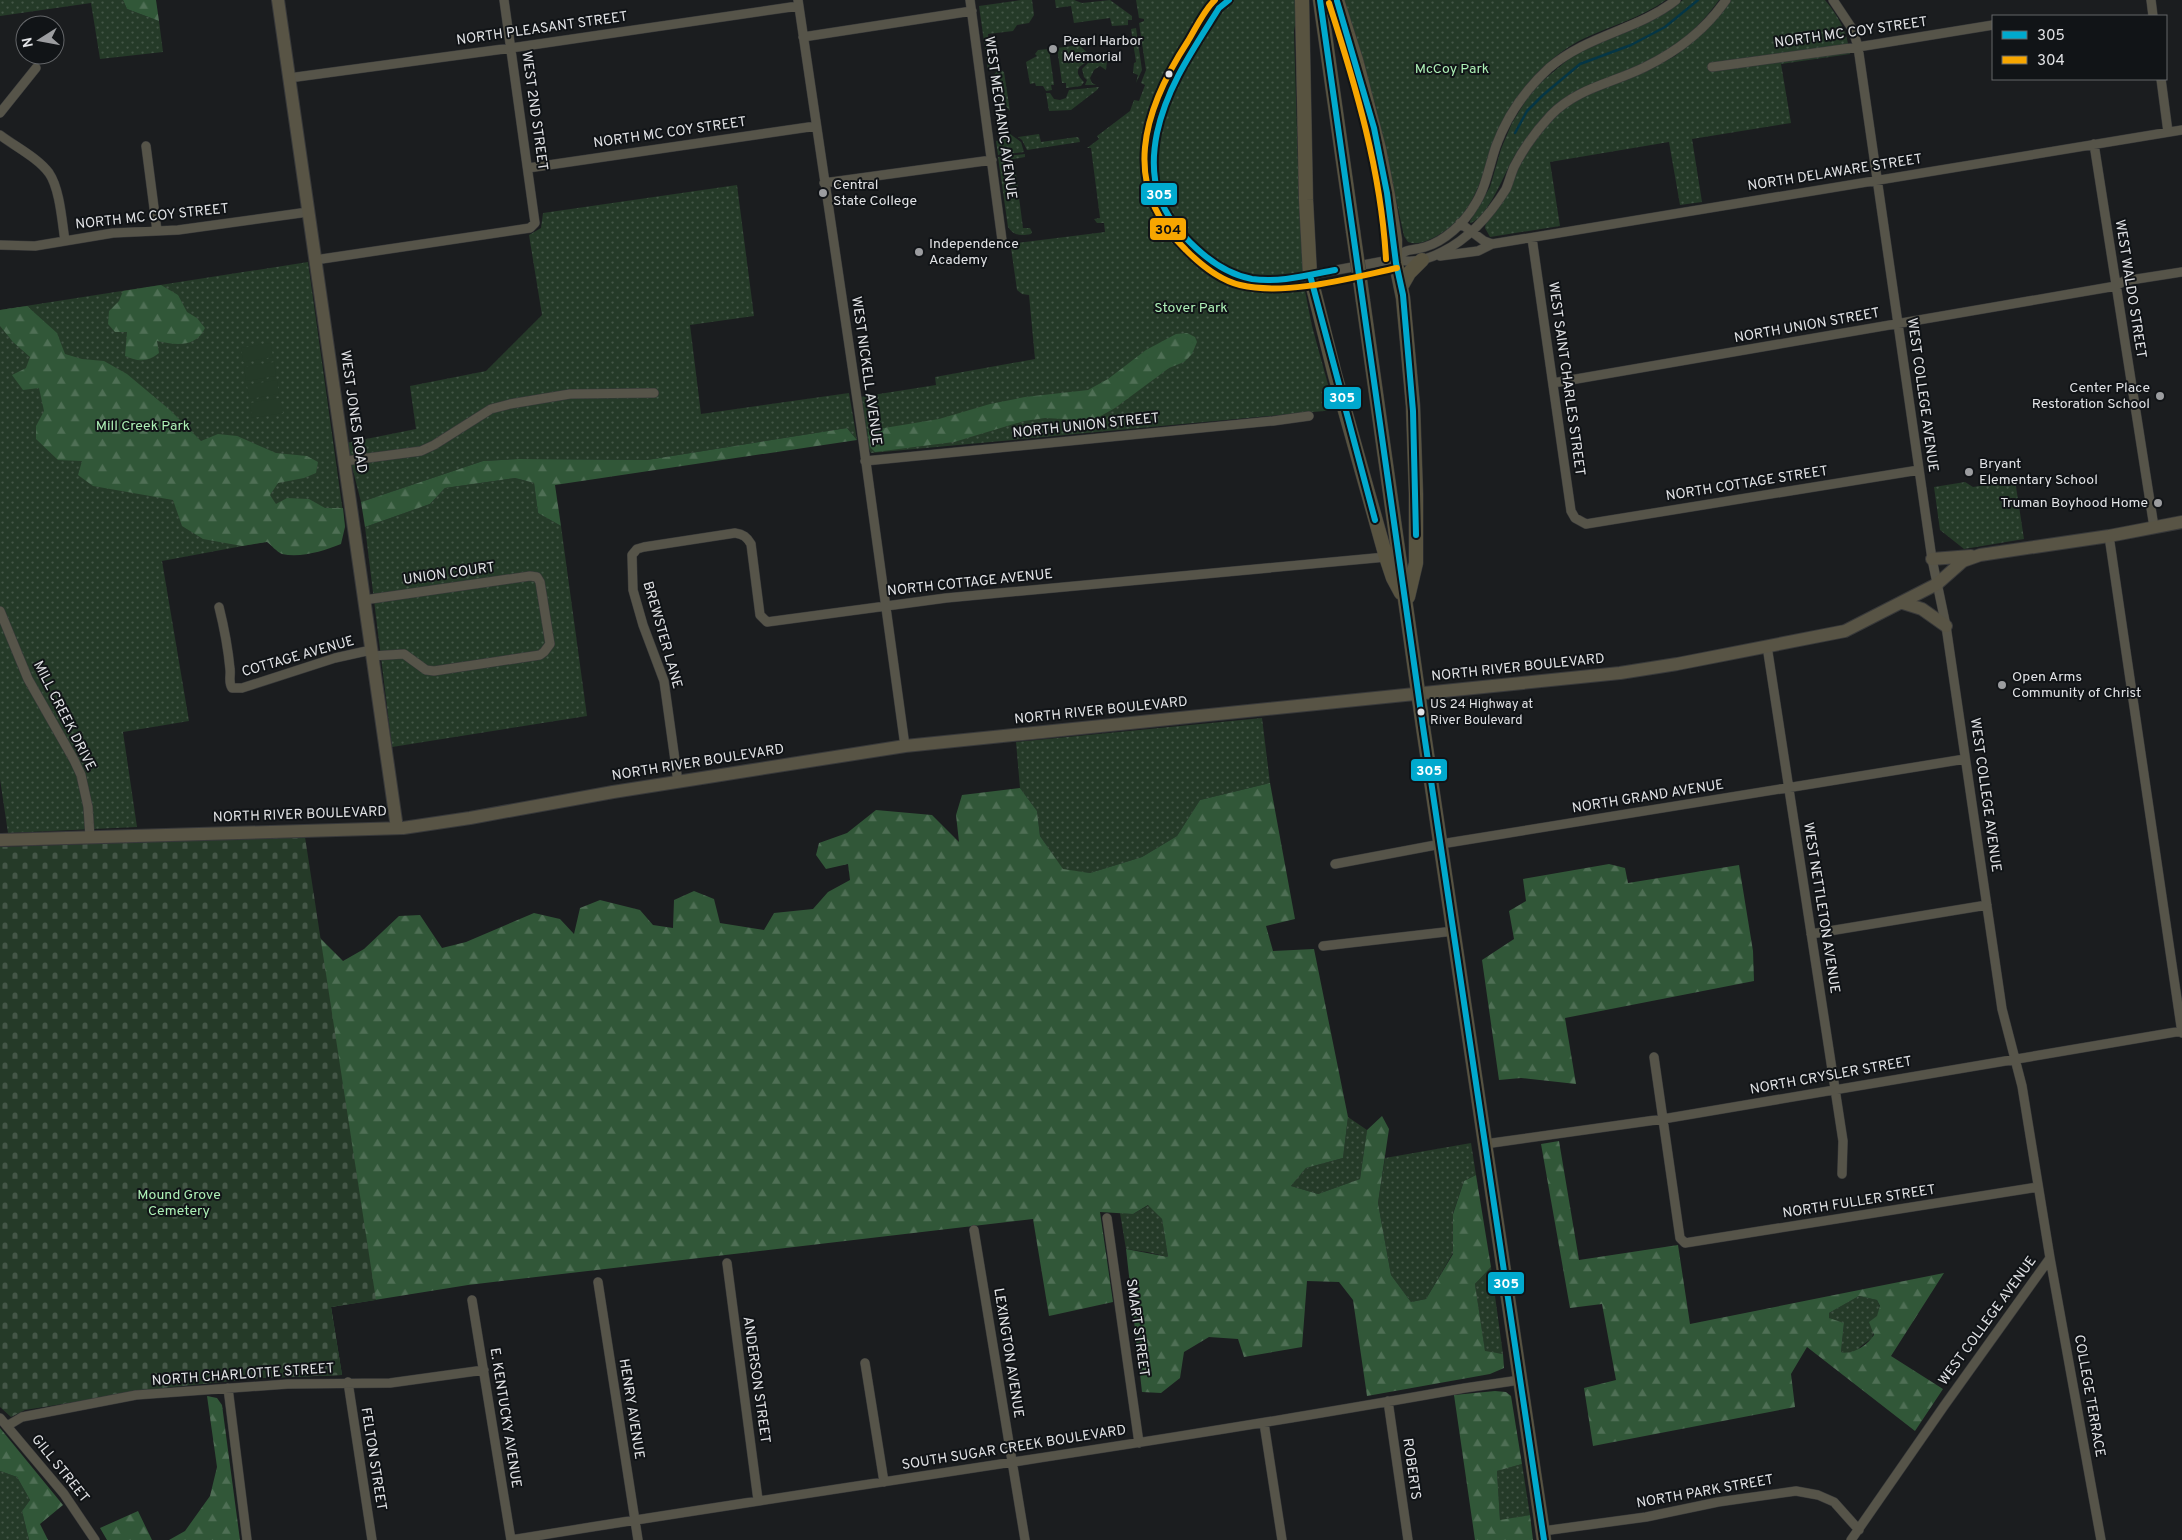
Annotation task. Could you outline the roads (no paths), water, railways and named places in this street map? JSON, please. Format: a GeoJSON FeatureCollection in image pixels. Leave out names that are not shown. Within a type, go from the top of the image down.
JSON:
{"type":"FeatureCollection","features":[{"type":"Feature","properties":{"kind":"main road","name":"WEST JONES ROAD"},"geometry":{"type":"LineString","coordinates":[[278,0],[398,828]]}},
{"type":"Feature","properties":{"kind":"main road"},"geometry":{"type":"LineString","coordinates":[[1302,0],[1306,200],[1310,274],[1335,375],[1386,558],[1393,578],[1406,602]]}},
{"type":"Feature","properties":{"kind":"main road"},"geometry":{"type":"LineString","coordinates":[[1320,0],[1419,694],[1544,1535]]}},
{"type":"Feature","properties":{"kind":"main road"},"geometry":{"type":"LineString","coordinates":[[1337,0],[1356,60],[1378,149],[1393,226],[1395,259],[1408,337],[1413,406],[1416,564],[1406,602]]}},
{"type":"Feature","properties":{"kind":"main road"},"geometry":{"type":"LineString","coordinates":[[1401,287],[1409,273],[1428,258]]}},
{"type":"Feature","properties":{"kind":"main road","name":"NORTH RIVER BOULEVARD"},"geometry":{"type":"LineString","coordinates":[[0,840],[398,828],[470,818],[678,782],[905,746],[1620,673],[1845,631],[1937,584],[1963,562],[1976,556],[2109,536],[2182,522]]}},
{"type":"Feature","properties":{"kind":"main road"},"geometry":{"type":"LineString","coordinates":[[1932,559],[1976,556]]}},
{"type":"Feature","properties":{"kind":"main road"},"geometry":{"type":"LineString","coordinates":[[1903,603],[1922,609],[1946,626]]}},
{"type":"Feature","properties":{"kind":"street","name":"WEST 2ND STREET"},"geometry":{"type":"LineString","coordinates":[[315,260],[530,228],[535,223],[504,0]]}},
{"type":"Feature","properties":{"kind":"street","name":"WEST MECHANIC AVENUE"},"geometry":{"type":"LineString","coordinates":[[970,0],[1002,240]]}},
{"type":"Feature","properties":{"kind":"street"},"geometry":{"type":"LineString","coordinates":[[1310,274],[1395,259],[1405,250],[1425,247],[1444,238],[1474,206],[1486,184],[1503,128],[1514,108],[1530,87],[1550,68],[1576,49],[1641,20],[1676,0]]}},
{"type":"Feature","properties":{"kind":"street"},"geometry":{"type":"LineString","coordinates":[[1428,258],[1454,246],[1471,233],[1507,187],[1522,152],[1550,116],[1581,92],[1644,68],[1668,54],[1688,40],[1709,21],[1726,0]]}},
{"type":"Feature","properties":{"kind":"street","name":"WEST COLLEGE AVENUE"},"geometry":{"type":"LineString","coordinates":[[1832,0],[1853,30],[1858,47],[1932,559],[1946,626],[2002,1009],[2022,1086],[2050,1258],[1944,1406],[1852,1540]]}},
{"type":"Feature","properties":{"kind":"street"},"geometry":{"type":"LineString","coordinates":[[2151,0],[2153,15]]}},
{"type":"Feature","properties":{"kind":"street","name":"NORTH PLEASANT STREET"},"geometry":{"type":"LineString","coordinates":[[290,78],[511,48],[798,3]]}},
{"type":"Feature","properties":{"kind":"street","name":"WEST NICKELL AVENUE"},"geometry":{"type":"LineString","coordinates":[[798,3],[905,746]]}},
{"type":"Feature","properties":{"kind":"street"},"geometry":{"type":"LineString","coordinates":[[803,37],[972,12]]}},
{"type":"Feature","properties":{"kind":"street","name":"NORTH MC COY STREET"},"geometry":{"type":"LineString","coordinates":[[1712,67],[1858,47],[1992,25]]}},
{"type":"Feature","properties":{"kind":"street"},"geometry":{"type":"LineString","coordinates":[[0,113],[36,68]]}},
{"type":"Feature","properties":{"kind":"street"},"geometry":{"type":"LineString","coordinates":[[2161,80],[2168,132]]}},
{"type":"Feature","properties":{"kind":"street","name":"NORTH MC COY STREET"},"geometry":{"type":"LineString","coordinates":[[528,168],[816,126]]}},
{"type":"Feature","properties":{"kind":"street","name":"NORTH DELAWARE STREET"},"geometry":{"type":"LineString","coordinates":[[1395,259],[1409,263],[1428,258],[1478,251],[1492,244],[2182,130]]}},
{"type":"Feature","properties":{"kind":"street"},"geometry":{"type":"LineString","coordinates":[[0,135],[50,174],[56,189],[65,241]]}},
{"type":"Feature","properties":{"kind":"street","name":"WEST WALDO STREET"},"geometry":{"type":"LineString","coordinates":[[2094,144],[2154,526]]}},
{"type":"Feature","properties":{"kind":"street"},"geometry":{"type":"LineString","coordinates":[[146,146],[158,231]]}},
{"type":"Feature","properties":{"kind":"street"},"geometry":{"type":"LineString","coordinates":[[824,183],[992,160]]}},
{"type":"Feature","properties":{"kind":"street","name":"NORTH MC COY STREET"},"geometry":{"type":"LineString","coordinates":[[0,245],[35,246],[114,233],[158,231],[308,212]]}},
{"type":"Feature","properties":{"kind":"street"},"geometry":{"type":"LineString","coordinates":[[1460,223],[1471,233],[1492,244]]}},
{"type":"Feature","properties":{"kind":"street","name":"WEST SAINT CHARLES STREET"},"geometry":{"type":"LineString","coordinates":[[1532,238],[1571,511],[1580,522]]}},
{"type":"Feature","properties":{"kind":"street","name":"NORTH UNION STREET"},"geometry":{"type":"LineString","coordinates":[[1553,382],[2116,286],[2124,281],[2182,272]]}},
{"type":"Feature","properties":{"kind":"street"},"geometry":{"type":"LineString","coordinates":[[345,461],[421,450],[434,445],[491,409],[510,404],[570,394],[654,393]]}},
{"type":"Feature","properties":{"kind":"street","name":"NORTH UNION STREET"},"geometry":{"type":"LineString","coordinates":[[865,461],[1273,422],[1309,416]]}},
{"type":"Feature","properties":{"kind":"street","name":"NORTH COTTAGE STREET"},"geometry":{"type":"LineString","coordinates":[[1580,522],[1586,524],[1919,470]]}},
{"type":"Feature","properties":{"kind":"street","name":"NORTH COTTAGE AVENUE"},"geometry":{"type":"LineString","coordinates":[[632,556],[637,550],[644,547],[735,533],[742,534],[751,544],[760,615],[767,622],[946,598],[1386,558]]}},
{"type":"Feature","properties":{"kind":"street"},"geometry":{"type":"LineString","coordinates":[[2109,536],[2182,1032]]}},
{"type":"Feature","properties":{"kind":"street","name":"BREWSTER LANE"},"geometry":{"type":"LineString","coordinates":[[632,556],[633,590],[643,625],[664,680],[678,782]]}},
{"type":"Feature","properties":{"kind":"street","name":"UNION COURT"},"geometry":{"type":"LineString","coordinates":[[364,600],[530,576],[537,577]]}},
{"type":"Feature","properties":{"kind":"street","name":"COTTAGE AVENUE"},"geometry":{"type":"LineString","coordinates":[[219,607],[230,671],[229,684],[232,688],[242,688],[335,658],[372,653],[404,654],[426,670],[434,671],[540,655],[544,652],[550,644],[540,582],[537,577]]}},
{"type":"Feature","properties":{"kind":"street","name":"MILL CREEK DRIVE"},"geometry":{"type":"LineString","coordinates":[[0,611],[28,679],[81,775],[88,807],[90,837]]}},
{"type":"Feature","properties":{"kind":"street","name":"WEST NETTLETON AVENUE"},"geometry":{"type":"LineString","coordinates":[[1768,646],[1788,788],[1836,1089],[1843,1141],[1842,1174]]}},
{"type":"Feature","properties":{"kind":"street","name":"NORTH GRAND AVENUE"},"geometry":{"type":"LineString","coordinates":[[1334,864],[1441,844],[1965,759]]}},
{"type":"Feature","properties":{"kind":"street"},"geometry":{"type":"LineString","coordinates":[[1811,934],[1987,906]]}},
{"type":"Feature","properties":{"kind":"street"},"geometry":{"type":"LineString","coordinates":[[1324,946],[1454,930]]}},
{"type":"Feature","properties":{"kind":"street","name":"NORTH CRYSLER STREET"},"geometry":{"type":"LineString","coordinates":[[1485,1144],[1662,1119],[2016,1058],[2182,1032]]}},
{"type":"Feature","properties":{"kind":"street"},"geometry":{"type":"LineString","coordinates":[[1654,1057],[1662,1119]]}},
{"type":"Feature","properties":{"kind":"street","name":"NORTH FULLER STREET"},"geometry":{"type":"LineString","coordinates":[[1662,1119],[1680,1238],[1685,1243],[2038,1187]]}},
{"type":"Feature","properties":{"kind":"street","name":"SMART STREET"},"geometry":{"type":"LineString","coordinates":[[1107,1218],[1139,1443]]}},
{"type":"Feature","properties":{"kind":"street","name":"LEXINGTON AVENUE"},"geometry":{"type":"LineString","coordinates":[[974,1230],[1025,1540]]}},
{"type":"Feature","properties":{"kind":"street","name":"COLLEGE TERRACE"},"geometry":{"type":"LineString","coordinates":[[2050,1258],[2101,1540]]}},
{"type":"Feature","properties":{"kind":"street","name":"ANDERSON STREET"},"geometry":{"type":"LineString","coordinates":[[726,1263],[758,1500]]}},
{"type":"Feature","properties":{"kind":"street","name":"HENRY AVENUE"},"geometry":{"type":"LineString","coordinates":[[598,1282],[638,1540]]}},
{"type":"Feature","properties":{"kind":"street","name":"E. KENTUCKY AVENUE"},"geometry":{"type":"LineString","coordinates":[[472,1300],[511,1540]]}},
{"type":"Feature","properties":{"kind":"street"},"geometry":{"type":"LineString","coordinates":[[865,1363],[884,1482]]}},
{"type":"Feature","properties":{"kind":"street","name":"NORTH CHARLOTTE STREET"},"geometry":{"type":"LineString","coordinates":[[7,1426],[22,1417],[136,1396],[228,1388],[348,1382],[390,1383],[484,1370]]}},
{"type":"Feature","properties":{"kind":"street","name":"SOUTH SUGAR CREEK BOULEVARD"},"geometry":{"type":"LineString","coordinates":[[511,1540],[758,1500],[1013,1463],[1520,1380]]}},
{"type":"Feature","properties":{"kind":"street","name":"FELTON STREET"},"geometry":{"type":"LineString","coordinates":[[348,1382],[372,1540]]}},
{"type":"Feature","properties":{"kind":"street"},"geometry":{"type":"LineString","coordinates":[[228,1388],[247,1540]]}},
{"type":"Feature","properties":{"kind":"street","name":"ROBERTS"},"geometry":{"type":"LineString","coordinates":[[1388,1401],[1408,1540]]}},
{"type":"Feature","properties":{"kind":"street","name":"GILL STREET"},"geometry":{"type":"LineString","coordinates":[[0,1418],[64,1494],[95,1540]]}},
{"type":"Feature","properties":{"kind":"street"},"geometry":{"type":"LineString","coordinates":[[1264,1423],[1282,1540]]}},
{"type":"Feature","properties":{"kind":"street","name":"NORTH PARK STREET"},"geometry":{"type":"LineString","coordinates":[[1544,1535],[1718,1502],[1796,1491],[1818,1494],[1834,1502],[1859,1530]]}},
{"type":"Feature","properties":{"kind":"waterway"},"geometry":{"type":"LineString","coordinates":[[1515,133],[1527,111],[1580,64],[1631,45],[1665,27],[1698,0]]}},
{"type":"Feature","properties":{"kind":"place","name":"Pearl Harbor Memorial"},"geometry":{"type":"Point","coordinates":[1053,49]}},
{"type":"Feature","properties":{"kind":"place","name":"Central State College"},"geometry":{"type":"Point","coordinates":[823,193]}},
{"type":"Feature","properties":{"kind":"place","name":"Independence Academy"},"geometry":{"type":"Point","coordinates":[919,252]}},
{"type":"Feature","properties":{"kind":"place","name":"Center Place Restoration School"},"geometry":{"type":"Point","coordinates":[2160,396]}},
{"type":"Feature","properties":{"kind":"place","name":"Bryant Elementary School"},"geometry":{"type":"Point","coordinates":[1969,472]}},
{"type":"Feature","properties":{"kind":"place","name":"Truman Boyhood Home"},"geometry":{"type":"Point","coordinates":[2158,503]}},
{"type":"Feature","properties":{"kind":"place","name":"Open Arms Community of Christ"},"geometry":{"type":"Point","coordinates":[2002,685]}},
{"type":"Feature","properties":{"kind":"place","name":"US 24 Highway at River Boulevard"},"geometry":{"type":"Point","coordinates":[1421,712]}},
{"type":"Feature","properties":{"kind":"park label","name":"McCoy Park"},"geometry":{"type":"Point","coordinates":[1452,69]}},
{"type":"Feature","properties":{"kind":"park label","name":"Stover Park"},"geometry":{"type":"Point","coordinates":[1191,308]}},
{"type":"Feature","properties":{"kind":"park label","name":"Mill Creek Park"},"geometry":{"type":"Point","coordinates":[143,426]}},
{"type":"Feature","properties":{"kind":"park label","name":"Mound Grove Cemetery"},"geometry":{"type":"Point","coordinates":[179,1204]}}]}
